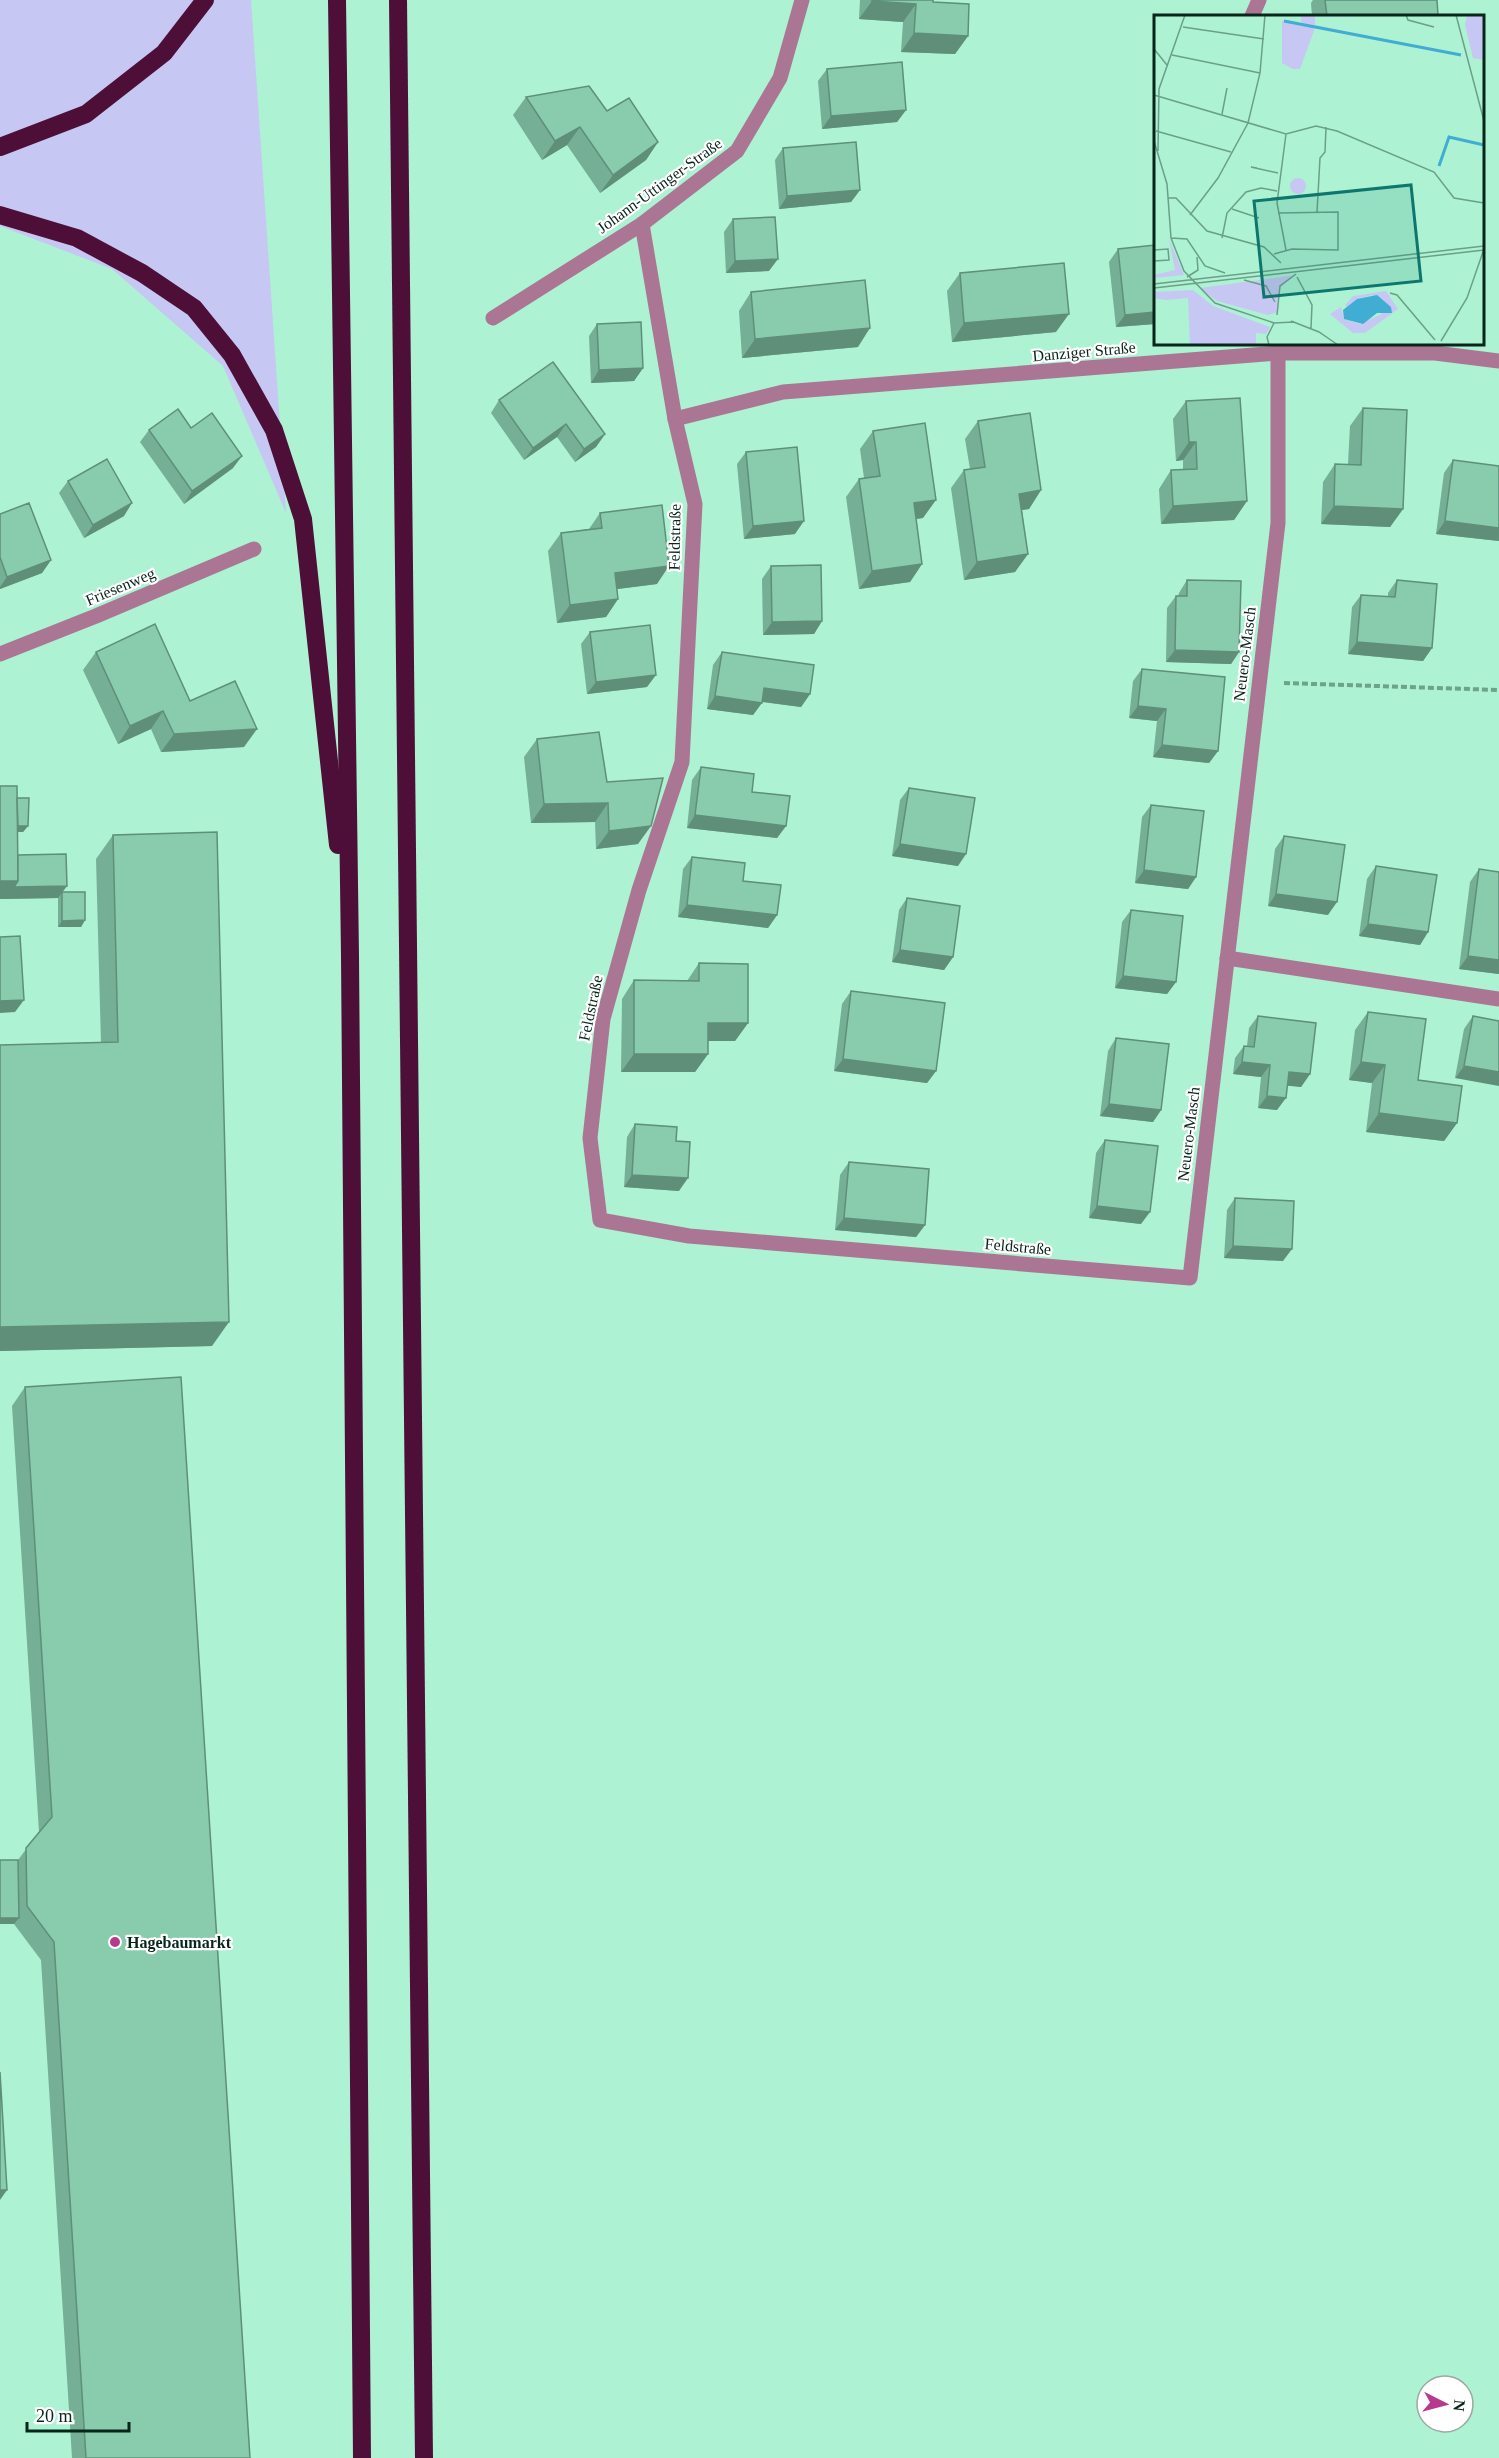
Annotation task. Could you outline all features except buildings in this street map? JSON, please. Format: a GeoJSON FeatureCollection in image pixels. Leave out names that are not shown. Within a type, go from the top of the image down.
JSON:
{"type":"FeatureCollection","features":[{"type":"Feature","properties":{"kind":"highway"},"geometry":{"type":"LineString","coordinates":[[0,147],[86,114],[164,53],[205,0]]}},
{"type":"Feature","properties":{"kind":"highway"},"geometry":{"type":"LineString","coordinates":[[336,0],[350,957],[362,2458]]}},
{"type":"Feature","properties":{"kind":"highway"},"geometry":{"type":"LineString","coordinates":[[398,0],[424,2458]]}},
{"type":"Feature","properties":{"kind":"highway"},"geometry":{"type":"LineString","coordinates":[[0,215],[77,238],[142,273],[194,308],[232,355],[274,430],[303,519],[350,957]]}},
{"type":"Feature","properties":{"kind":"street","name":"Johann-Uttinger-Straße"},"geometry":{"type":"LineString","coordinates":[[493,318],[642,224],[737,151],[780,78],[802,0]]}},
{"type":"Feature","properties":{"kind":"street"},"geometry":{"type":"LineString","coordinates":[[1252,15],[1259,0]]}},
{"type":"Feature","properties":{"kind":"street","name":"Feldstraße"},"geometry":{"type":"LineString","coordinates":[[642,224],[675,418],[695,504],[682,762],[639,890],[603,1019],[590,1138],[600,1220],[689,1236],[1190,1278]]}},
{"type":"Feature","properties":{"kind":"street","name":"Danziger Straße"},"geometry":{"type":"LineString","coordinates":[[675,418],[783,392],[1278,353],[1435,353],[1499,361]]}},
{"type":"Feature","properties":{"kind":"street","name":"Neuero-Masch"},"geometry":{"type":"LineString","coordinates":[[1190,1278],[1278,524],[1278,353]]}},
{"type":"Feature","properties":{"kind":"street","name":"Friesenweg"},"geometry":{"type":"LineString","coordinates":[[0,654],[254,549]]}},
{"type":"Feature","properties":{"kind":"street"},"geometry":{"type":"LineString","coordinates":[[1227,958],[1499,999]]}},
{"type":"Feature","properties":{"kind":"path"},"geometry":{"type":"LineString","coordinates":[[1259,682],[1499,690]]}},
{"type":"Feature","properties":{"kind":"shaded area"},"geometry":{"type":"Polygon","coordinates":[[[0,0],[251,0],[286,513],[223,366],[112,269],[0,226],[0,0]]]}},
{"type":"Feature","properties":{"kind":"place","name":"Hagebaumarkt"},"geometry":{"type":"Point","coordinates":[115,1942]}}]}
